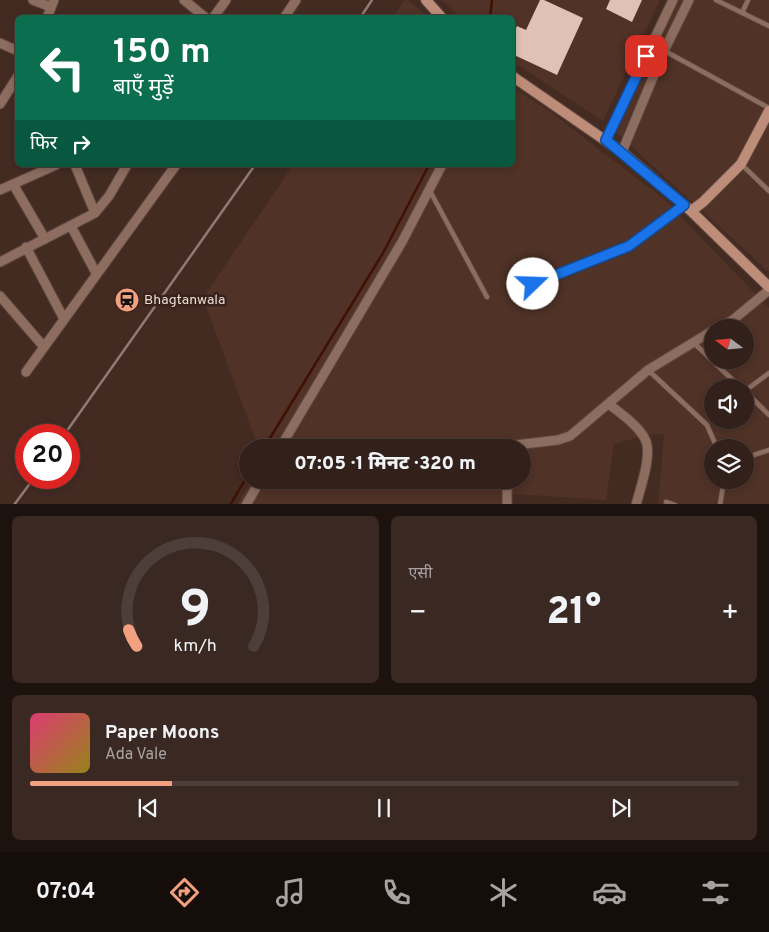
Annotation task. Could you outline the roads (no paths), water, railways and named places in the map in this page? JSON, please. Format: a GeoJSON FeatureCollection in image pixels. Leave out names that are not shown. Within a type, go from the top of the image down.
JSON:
{"type":"FeatureCollection","features":[{"type":"Feature","properties":{"kind":"street"},"geometry":{"type":"LineString","coordinates":[[33,0],[52,3],[47,15]]}},
{"type":"Feature","properties":{"kind":"street"},"geometry":{"type":"LineString","coordinates":[[184,0],[202,15]]}},
{"type":"Feature","properties":{"kind":"street"},"geometry":{"type":"LineString","coordinates":[[215,15],[226,0]]}},
{"type":"Feature","properties":{"kind":"street"},"geometry":{"type":"LineString","coordinates":[[286,15],[296,0]]}},
{"type":"Feature","properties":{"kind":"street"},"geometry":{"type":"LineString","coordinates":[[426,0],[439,15]]}},
{"type":"Feature","properties":{"kind":"street"},"geometry":{"type":"LineString","coordinates":[[606,140],[673,0]]}},
{"type":"Feature","properties":{"kind":"street"},"geometry":{"type":"LineString","coordinates":[[622,152],[664,51],[689,0]]}},
{"type":"Feature","properties":{"kind":"street"},"geometry":{"type":"LineString","coordinates":[[0,42],[15,50]]}},
{"type":"Feature","properties":{"kind":"street"},"geometry":{"type":"LineString","coordinates":[[515,78],[622,152],[688,208],[769,288],[734,319]]}},
{"type":"Feature","properties":{"kind":"street"},"geometry":{"type":"LineString","coordinates":[[0,104],[15,81]]}},
{"type":"Feature","properties":{"kind":"street"},"geometry":{"type":"LineString","coordinates":[[634,81],[649,89]]}},
{"type":"Feature","properties":{"kind":"street"},"geometry":{"type":"LineString","coordinates":[[688,208],[703,202],[741,164],[769,110]]}},
{"type":"Feature","properties":{"kind":"street"},"geometry":{"type":"LineString","coordinates":[[0,190],[51,167]]}},
{"type":"Feature","properties":{"kind":"street"},"geometry":{"type":"LineString","coordinates":[[76,167],[95,213]]}},
{"type":"Feature","properties":{"kind":"street"},"geometry":{"type":"LineString","coordinates":[[0,262],[95,213],[110,196],[126,167]]}},
{"type":"Feature","properties":{"kind":"street"},"geometry":{"type":"LineString","coordinates":[[26,372],[175,167]]}},
{"type":"Feature","properties":{"kind":"street"},"geometry":{"type":"LineString","coordinates":[[285,439],[402,242],[441,167]]}},
{"type":"Feature","properties":{"kind":"street"},"geometry":{"type":"LineString","coordinates":[[13,184],[45,239]]}},
{"type":"Feature","properties":{"kind":"street"},"geometry":{"type":"LineString","coordinates":[[71,226],[96,273]]}},
{"type":"Feature","properties":{"kind":"street"},"geometry":{"type":"LineString","coordinates":[[26,248],[64,319]]}},
{"type":"Feature","properties":{"kind":"street"},"geometry":{"type":"LineString","coordinates":[[0,296],[44,347]]}},
{"type":"Feature","properties":{"kind":"street"},"geometry":{"type":"LineString","coordinates":[[531,443],[558,440],[570,436],[648,370],[704,337]]}},
{"type":"Feature","properties":{"kind":"street"},"geometry":{"type":"LineString","coordinates":[[609,404],[641,432],[647,444],[647,460],[636,504]]}},
{"type":"Feature","properties":{"kind":"street"},"geometry":{"type":"LineString","coordinates":[[246,504],[256,489]]}},
{"type":"Feature","properties":{"kind":"street"},"geometry":{"type":"LineString","coordinates":[[507,489],[508,504]]}},
{"type":"Feature","properties":{"kind":"lane"},"geometry":{"type":"LineString","coordinates":[[716,0],[769,26]]}},
{"type":"Feature","properties":{"kind":"lane"},"geometry":{"type":"LineString","coordinates":[[742,13],[748,0]]}},
{"type":"Feature","properties":{"kind":"lane"},"geometry":{"type":"LineString","coordinates":[[652,44],[769,110]]}},
{"type":"Feature","properties":{"kind":"lane"},"geometry":{"type":"LineString","coordinates":[[741,164],[769,190]]}},
{"type":"Feature","properties":{"kind":"lane"},"geometry":{"type":"LineString","coordinates":[[430,191],[487,297]]}},
{"type":"Feature","properties":{"kind":"lane"},"geometry":{"type":"LineString","coordinates":[[533,284],[629,246],[688,208]]}},
{"type":"Feature","properties":{"kind":"lane"},"geometry":{"type":"LineString","coordinates":[[694,343],[732,379]]}},
{"type":"Feature","properties":{"kind":"lane"},"geometry":{"type":"LineString","coordinates":[[648,370],[707,425],[713,439]]}},
{"type":"Feature","properties":{"kind":"lane"},"geometry":{"type":"LineString","coordinates":[[754,384],[769,373]]}},
{"type":"Feature","properties":{"kind":"lane"},"geometry":{"type":"LineString","coordinates":[[754,400],[769,415]]}},
{"type":"Feature","properties":{"kind":"lane"},"geometry":{"type":"LineString","coordinates":[[754,455],[769,450]]}},
{"type":"Feature","properties":{"kind":"lane"},"geometry":{"type":"LineString","coordinates":[[720,504],[722,489]]}},
{"type":"Feature","properties":{"kind":"lane"},"geometry":{"type":"LineString","coordinates":[[666,502],[675,504]]}},
{"type":"Feature","properties":{"kind":"waterway"},"geometry":{"type":"LineString","coordinates":[[490,15],[492,0]]}},
{"type":"Feature","properties":{"kind":"waterway"},"geometry":{"type":"LineString","coordinates":[[269,439],[383,253],[428,167]]}},
{"type":"Feature","properties":{"kind":"waterway"},"geometry":{"type":"LineString","coordinates":[[231,504],[240,489]]}},
{"type":"Feature","properties":{"kind":"railway"},"geometry":{"type":"LineString","coordinates":[[362,15],[372,0]]}},
{"type":"Feature","properties":{"kind":"railway"},"geometry":{"type":"LineString","coordinates":[[72,424],[254,167]]}},
{"type":"Feature","properties":{"kind":"railway"},"geometry":{"type":"LineString","coordinates":[[15,504],[26,489]]}},
{"type":"Feature","properties":{"kind":"place","name":"Bhagtanwala"},"geometry":{"type":"Point","coordinates":[127,300]}}]}
